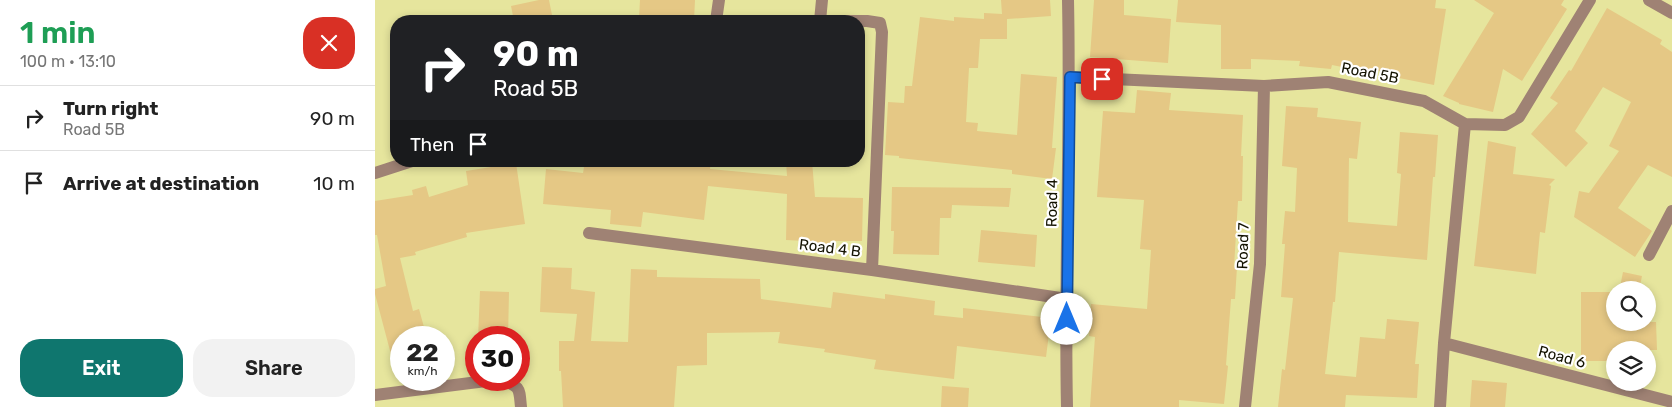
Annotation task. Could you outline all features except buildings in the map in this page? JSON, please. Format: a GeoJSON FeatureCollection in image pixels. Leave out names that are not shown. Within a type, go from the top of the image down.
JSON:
{"type":"FeatureCollection","features":[{"type":"Feature","properties":{"kind":"street"},"geometry":{"type":"LineString","coordinates":[[717,15],[719,0]]}},
{"type":"Feature","properties":{"kind":"street"},"geometry":{"type":"LineString","coordinates":[[821,15],[822,0]]}},
{"type":"Feature","properties":{"kind":"street","name":"Road 4"},"geometry":{"type":"LineString","coordinates":[[1067,407],[1070,77],[1068,0]]}},
{"type":"Feature","properties":{"kind":"street","name":"Road 5B"},"geometry":{"type":"LineString","coordinates":[[1070,77],[1264,86],[1329,82],[1424,101],[1465,124],[1505,125],[1519,117],[1590,0]]}},
{"type":"Feature","properties":{"kind":"street"},"geometry":{"type":"LineString","coordinates":[[1649,0],[1672,13]]}},
{"type":"Feature","properties":{"kind":"street"},"geometry":{"type":"LineString","coordinates":[[865,21],[880,23],[882,32],[872,270]]}},
{"type":"Feature","properties":{"kind":"street","name":"Road 7"},"geometry":{"type":"LineString","coordinates":[[1245,407],[1260,264],[1264,86]]}},
{"type":"Feature","properties":{"kind":"street"},"geometry":{"type":"LineString","coordinates":[[1440,407],[1444,343],[1465,124]]}},
{"type":"Feature","properties":{"kind":"street"},"geometry":{"type":"LineString","coordinates":[[375,172],[392,167]]}},
{"type":"Feature","properties":{"kind":"street"},"geometry":{"type":"LineString","coordinates":[[1649,255],[1672,211]]}},
{"type":"Feature","properties":{"kind":"street","name":"Road 4 B"},"geometry":{"type":"LineString","coordinates":[[589,233],[872,270],[1067,299]]}},
{"type":"Feature","properties":{"kind":"street","name":"Road 6"},"geometry":{"type":"LineString","coordinates":[[1444,343],[1672,402]]}},
{"type":"Feature","properties":{"kind":"street"},"geometry":{"type":"LineString","coordinates":[[375,395],[465,384]]}},
{"type":"Feature","properties":{"kind":"street"},"geometry":{"type":"LineString","coordinates":[[519,391],[521,407]]}},
{"type":"Feature","properties":{"kind":"route"},"geometry":{"type":"LineString","coordinates":[[1067,319],[1070,77],[1102,79]]}}]}
